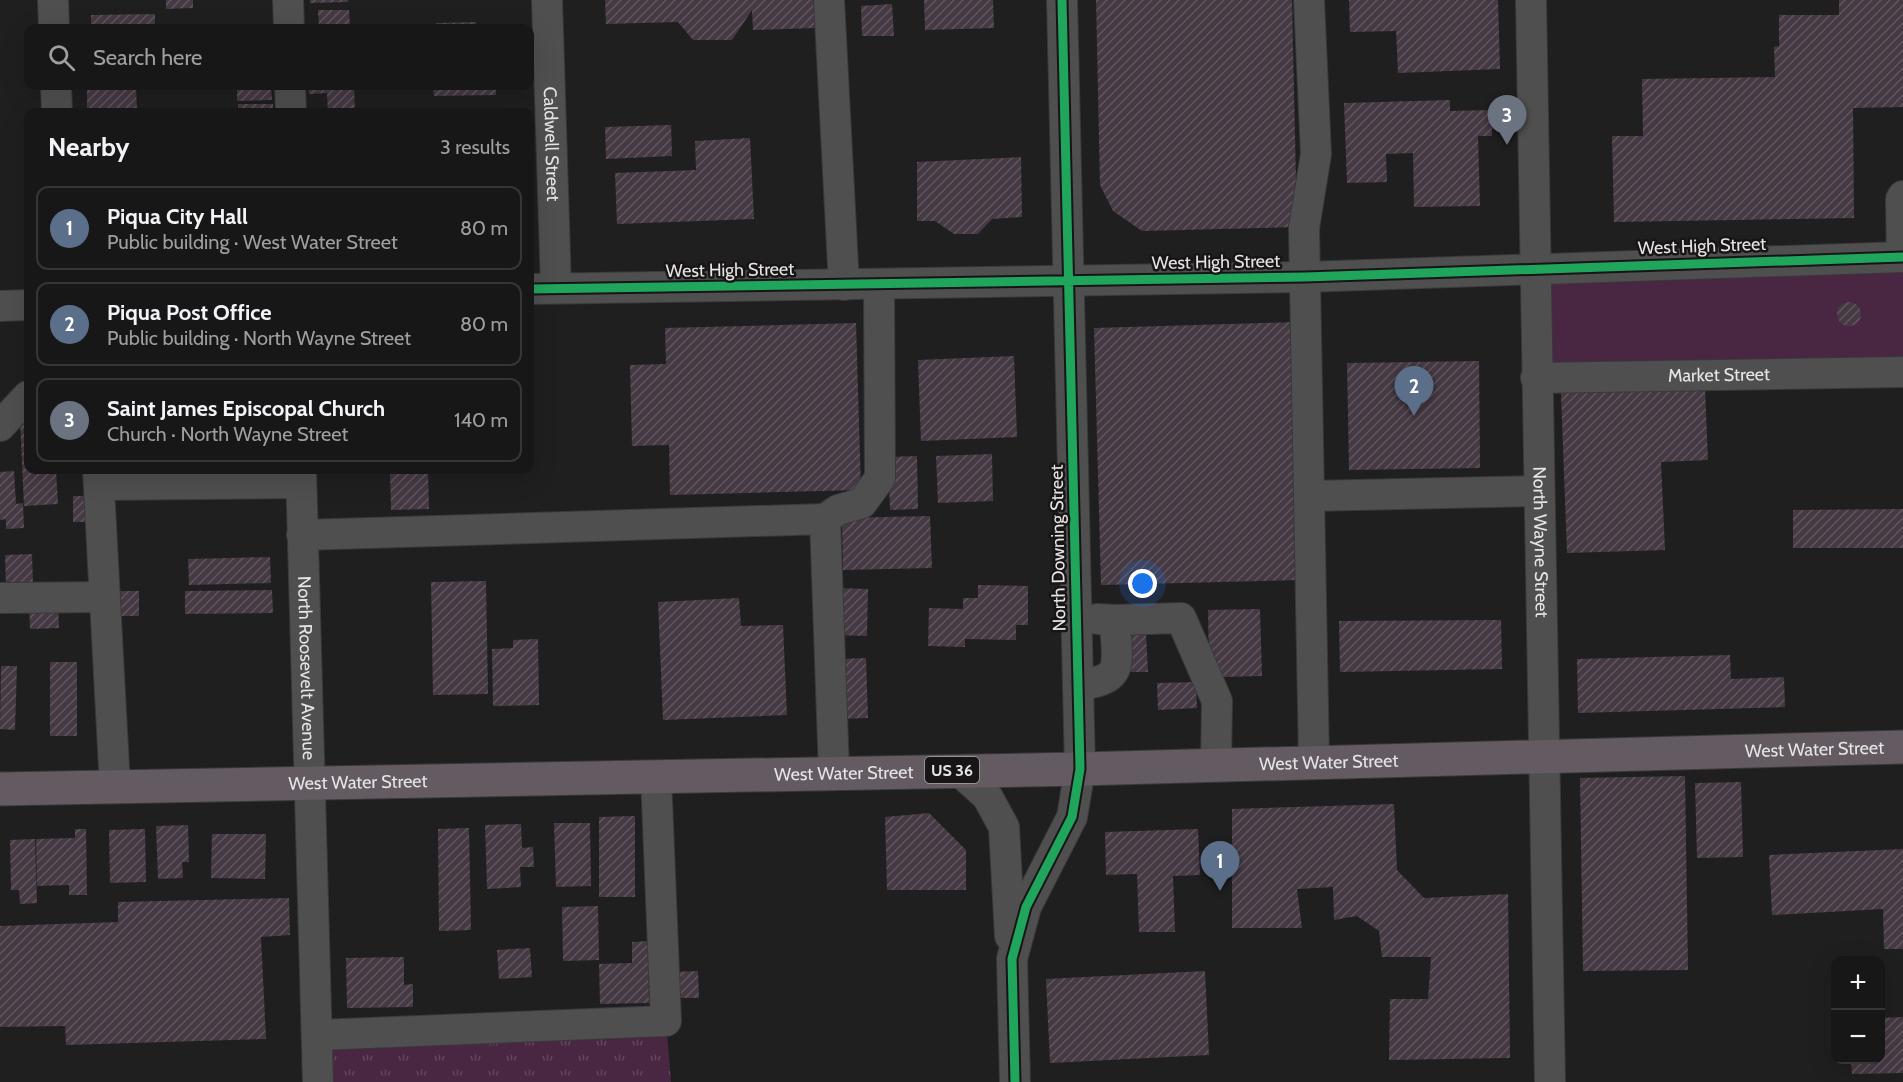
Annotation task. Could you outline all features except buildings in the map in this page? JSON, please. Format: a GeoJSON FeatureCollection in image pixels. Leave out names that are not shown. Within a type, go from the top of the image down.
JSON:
{"type":"FeatureCollection","features":[{"type":"Feature","properties":{"kind":"main road","name":"West Water Street"},"geometry":{"type":"LineString","coordinates":[[0,789],[1216,766],[1314,761],[1544,758],[1903,747]]}},
{"type":"Feature","properties":{"kind":"street"},"geometry":{"type":"LineString","coordinates":[[53,0],[54,24]]}},
{"type":"Feature","properties":{"kind":"street"},"geometry":{"type":"LineString","coordinates":[[288,0],[289,24]]}},
{"type":"Feature","properties":{"kind":"street","name":"Caldwell Street"},"geometry":{"type":"LineString","coordinates":[[543,289],[547,0]]}},
{"type":"Feature","properties":{"kind":"street"},"geometry":{"type":"LineString","coordinates":[[830,0],[844,285]]}},
{"type":"Feature","properties":{"kind":"street","name":"North Downing Street"},"geometry":{"type":"LineString","coordinates":[[1015,1082],[1012,959],[1026,907],[1072,818],[1080,769],[1062,0]]}},
{"type":"Feature","properties":{"kind":"street"},"geometry":{"type":"LineString","coordinates":[[1310,0],[1316,154],[1304,228],[1314,761]]}},
{"type":"Feature","properties":{"kind":"street","name":"North Wayne Street"},"geometry":{"type":"LineString","coordinates":[[1531,0],[1536,378],[1551,1082]]}},
{"type":"Feature","properties":{"kind":"street"},"geometry":{"type":"LineString","coordinates":[[57,90],[57,108]]}},
{"type":"Feature","properties":{"kind":"street"},"geometry":{"type":"LineString","coordinates":[[290,90],[291,108]]}},
{"type":"Feature","properties":{"kind":"street"},"geometry":{"type":"LineString","coordinates":[[1902,257],[1901,199],[1903,196]]}},
{"type":"Feature","properties":{"kind":"street","name":"West High Street"},"geometry":{"type":"LineString","coordinates":[[543,289],[1305,277],[1535,267],[1902,257]]}},
{"type":"Feature","properties":{"kind":"street"},"geometry":{"type":"LineString","coordinates":[[302,536],[825,519],[837,510],[862,503],[880,478],[879,284]]}},
{"type":"Feature","properties":{"kind":"street"},"geometry":{"type":"LineString","coordinates":[[0,306],[24,305]]}},
{"type":"Feature","properties":{"kind":"street","name":"Market Street"},"geometry":{"type":"LineString","coordinates":[[1536,378],[1903,372]]}},
{"type":"Feature","properties":{"kind":"street"},"geometry":{"type":"LineString","coordinates":[[0,426],[24,400]]}},
{"type":"Feature","properties":{"kind":"street"},"geometry":{"type":"LineString","coordinates":[[115,786],[99,477],[301,476]]}},
{"type":"Feature","properties":{"kind":"street","name":"North Roosevelt Avenue"},"geometry":{"type":"LineString","coordinates":[[301,476],[318,1082]]}},
{"type":"Feature","properties":{"kind":"street"},"geometry":{"type":"LineString","coordinates":[[1309,496],[1539,491]]}},
{"type":"Feature","properties":{"kind":"street"},"geometry":{"type":"LineString","coordinates":[[825,519],[834,772]]}},
{"type":"Feature","properties":{"kind":"street"},"geometry":{"type":"LineString","coordinates":[[0,598],[105,597]]}},
{"type":"Feature","properties":{"kind":"street"},"geometry":{"type":"LineString","coordinates":[[1076,619],[1181,618],[1217,701],[1216,766]]}},
{"type":"Feature","properties":{"kind":"street"},"geometry":{"type":"LineString","coordinates":[[1078,685],[1101,682],[1112,676],[1116,668],[1115,620]]}},
{"type":"Feature","properties":{"kind":"street"},"geometry":{"type":"LineString","coordinates":[[958,770],[987,795],[1004,827],[1012,959]]}},
{"type":"Feature","properties":{"kind":"street"},"geometry":{"type":"LineString","coordinates":[[318,1035],[666,1021],[656,776]]}},
{"type":"Feature","properties":{"kind":"green space"},"geometry":{"type":"Polygon","coordinates":[[[1903,257],[1903,372],[1536,378],[1535,267],[1903,257]]]}},
{"type":"Feature","properties":{"kind":"green space"},"geometry":{"type":"Polygon","coordinates":[[[666,1021],[671,1082],[318,1082],[318,1035],[666,1021]]]}},
{"type":"Feature","properties":{"kind":"cycle path"},"geometry":{"type":"LineString","coordinates":[[1015,1082],[1012,959],[1026,907],[1072,817],[1080,769],[1062,0]]}},
{"type":"Feature","properties":{"kind":"cycle path"},"geometry":{"type":"LineString","coordinates":[[534,289],[1305,277],[1903,257]]}},
{"type":"Feature","properties":{"kind":"place","name":"Saint James Episcopal Church"},"geometry":{"type":"Point","coordinates":[1507,145]}},
{"type":"Feature","properties":{"kind":"place","name":"Piqua Post Office"},"geometry":{"type":"Point","coordinates":[1414,416]}},
{"type":"Feature","properties":{"kind":"place","name":"Piqua City Hall"},"geometry":{"type":"Point","coordinates":[1220,891]}}]}
